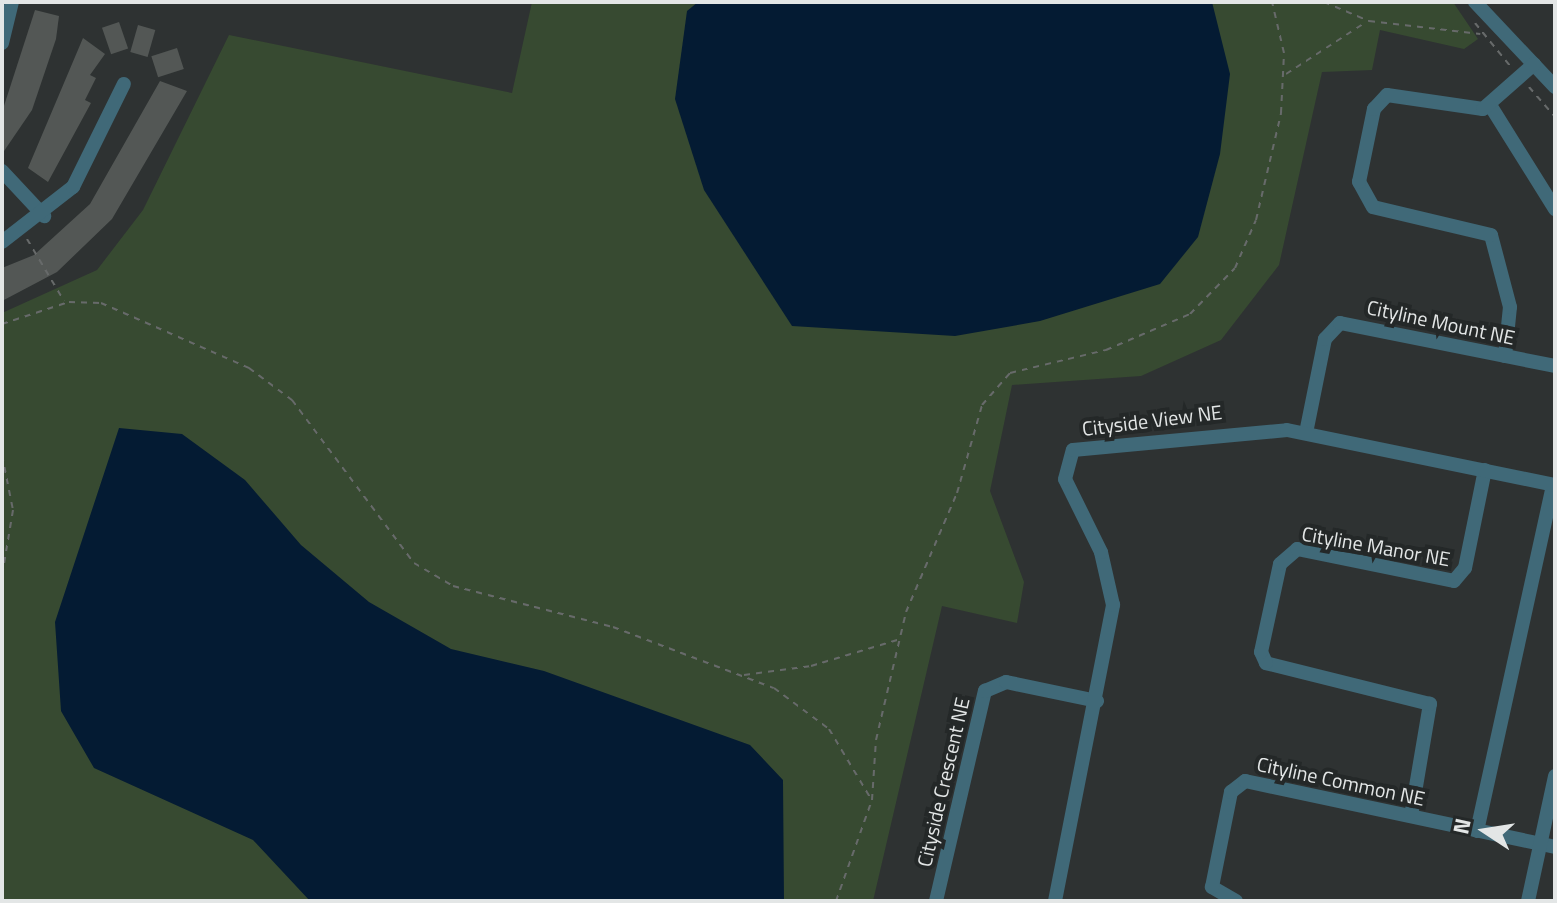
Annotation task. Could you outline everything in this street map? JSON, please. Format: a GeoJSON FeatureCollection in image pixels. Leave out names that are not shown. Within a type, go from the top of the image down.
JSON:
{"type":"FeatureCollection","features":[{"type":"Feature","properties":{"kind":"street"},"geometry":{"type":"LineString","coordinates":[[2,43],[12,2]]}},
{"type":"Feature","properties":{"kind":"street"},"geometry":{"type":"LineString","coordinates":[[1475,2],[1534,64],[1553,91]]}},
{"type":"Feature","properties":{"kind":"street"},"geometry":{"type":"LineString","coordinates":[[1505,356],[1510,307],[1491,235],[1373,207],[1359,182],[1374,109],[1387,95],[1490,105],[1534,64]]}},
{"type":"Feature","properties":{"kind":"street"},"geometry":{"type":"LineString","coordinates":[[2,242],[44,216],[82,173],[124,84]]}},
{"type":"Feature","properties":{"kind":"street"},"geometry":{"type":"LineString","coordinates":[[1490,105],[1555,209]]}},
{"type":"Feature","properties":{"kind":"street"},"geometry":{"type":"LineString","coordinates":[[2,171],[44,216]]}},
{"type":"Feature","properties":{"kind":"street","name":"Cityline Mount NE"},"geometry":{"type":"LineString","coordinates":[[1306,433],[1325,339],[1340,323],[1555,366]]}},
{"type":"Feature","properties":{"kind":"street","name":"Cityside View NE"},"geometry":{"type":"LineString","coordinates":[[1055,901],[1097,701],[1113,605],[1101,552],[1065,479],[1073,450],[1232,431],[1306,433],[1554,485]]}},
{"type":"Feature","properties":{"kind":"street","name":"Cityline Manor NE"},"geometry":{"type":"LineString","coordinates":[[1411,816],[1430,704],[1266,663],[1261,652],[1280,564],[1297,549],[1454,581],[1465,568],[1485,470]]}},
{"type":"Feature","properties":{"kind":"street"},"geometry":{"type":"LineString","coordinates":[[1477,831],[1554,485]]}},
{"type":"Feature","properties":{"kind":"street","name":"Cityside Crescent NE"},"geometry":{"type":"LineString","coordinates":[[936,901],[985,691],[1006,682],[1097,701]]}},
{"type":"Feature","properties":{"kind":"street"},"geometry":{"type":"LineString","coordinates":[[1528,901],[1548,845],[1555,776]]}},
{"type":"Feature","properties":{"kind":"street","name":"Cityline Common NE"},"geometry":{"type":"LineString","coordinates":[[1236,901],[1212,887],[1231,792],[1245,781],[1548,845]]}},
{"type":"Feature","properties":{"kind":"path"},"geometry":{"type":"LineString","coordinates":[[836,901],[872,800],[898,639],[993,388],[1028,366],[1106,350],[1166,326],[1218,291],[1235,268],[1256,220],[1284,75],[1272,2]]}},
{"type":"Feature","properties":{"kind":"path"},"geometry":{"type":"LineString","coordinates":[[1324,2],[1369,21],[1480,34]]}},
{"type":"Feature","properties":{"kind":"path"},"geometry":{"type":"LineString","coordinates":[[1472,19],[1480,34],[1511,68]]}},
{"type":"Feature","properties":{"kind":"path"},"geometry":{"type":"LineString","coordinates":[[1284,75],[1369,21]]}},
{"type":"Feature","properties":{"kind":"path"},"geometry":{"type":"LineString","coordinates":[[1530,88],[1555,117]]}},
{"type":"Feature","properties":{"kind":"path"},"geometry":{"type":"LineString","coordinates":[[1542,102],[1553,91]]}},
{"type":"Feature","properties":{"kind":"path"},"geometry":{"type":"LineString","coordinates":[[22,231],[65,303]]}},
{"type":"Feature","properties":{"kind":"path"},"geometry":{"type":"LineString","coordinates":[[2,324],[65,303],[117,308],[249,368],[292,400],[414,563],[453,586],[613,627],[742,676],[790,698],[829,729],[872,800]]}},
{"type":"Feature","properties":{"kind":"path"},"geometry":{"type":"LineString","coordinates":[[2,455],[13,494],[2,576]]}},
{"type":"Feature","properties":{"kind":"path"},"geometry":{"type":"LineString","coordinates":[[742,676],[811,666],[898,639]]}},
{"type":"Feature","properties":{"kind":"green space"},"geometry":{"type":"Polygon","coordinates":[[[532,2],[1453,2],[1478,39],[1464,49],[1380,30],[1372,70],[1322,72],[1279,265],[1221,340],[1141,376],[1012,385],[990,491],[1024,582],[1017,623],[942,606],[873,901],[2,901],[2,313],[97,270],[143,210],[229,35],[512,93],[532,2]]]}},
{"type":"Feature","properties":{"kind":"water"},"geometry":{"type":"Polygon","coordinates":[[[698,2],[1212,2],[1230,74],[1220,154],[1198,237],[1160,284],[1040,321],[955,336],[792,326],[704,190],[675,99],[687,11],[698,2]]]}},
{"type":"Feature","properties":{"kind":"water"},"geometry":{"type":"Polygon","coordinates":[[[119,428],[182,434],[245,480],[301,545],[369,602],[451,649],[544,671],[750,745],[783,780],[784,901],[310,901],[253,840],[94,768],[61,711],[55,622],[119,428]]]}},
{"type":"Feature","properties":{"kind":"building"},"geometry":{"type":"Polygon","coordinates":[[[35,10],[59,16],[56,39],[32,110],[2,154],[2,112],[35,10]]]}},
{"type":"Feature","properties":{"kind":"building"},"geometry":{"type":"Polygon","coordinates":[[[119,22],[128,48],[111,54],[102,28],[119,22]]]}},
{"type":"Feature","properties":{"kind":"building"},"geometry":{"type":"Polygon","coordinates":[[[138,25],[155,30],[148,57],[130,52],[138,25]]]}},
{"type":"Feature","properties":{"kind":"building"},"geometry":{"type":"Polygon","coordinates":[[[83,38],[105,54],[90,75],[96,78],[85,100],[91,103],[48,182],[28,168],[83,38]]]}},
{"type":"Feature","properties":{"kind":"building"},"geometry":{"type":"Polygon","coordinates":[[[177,48],[184,69],[158,77],[151,56],[177,48]]]}},
{"type":"Feature","properties":{"kind":"building"},"geometry":{"type":"Polygon","coordinates":[[[160,81],[187,91],[112,219],[57,272],[2,301],[2,268],[34,255],[90,204],[160,81]]]}}]}
